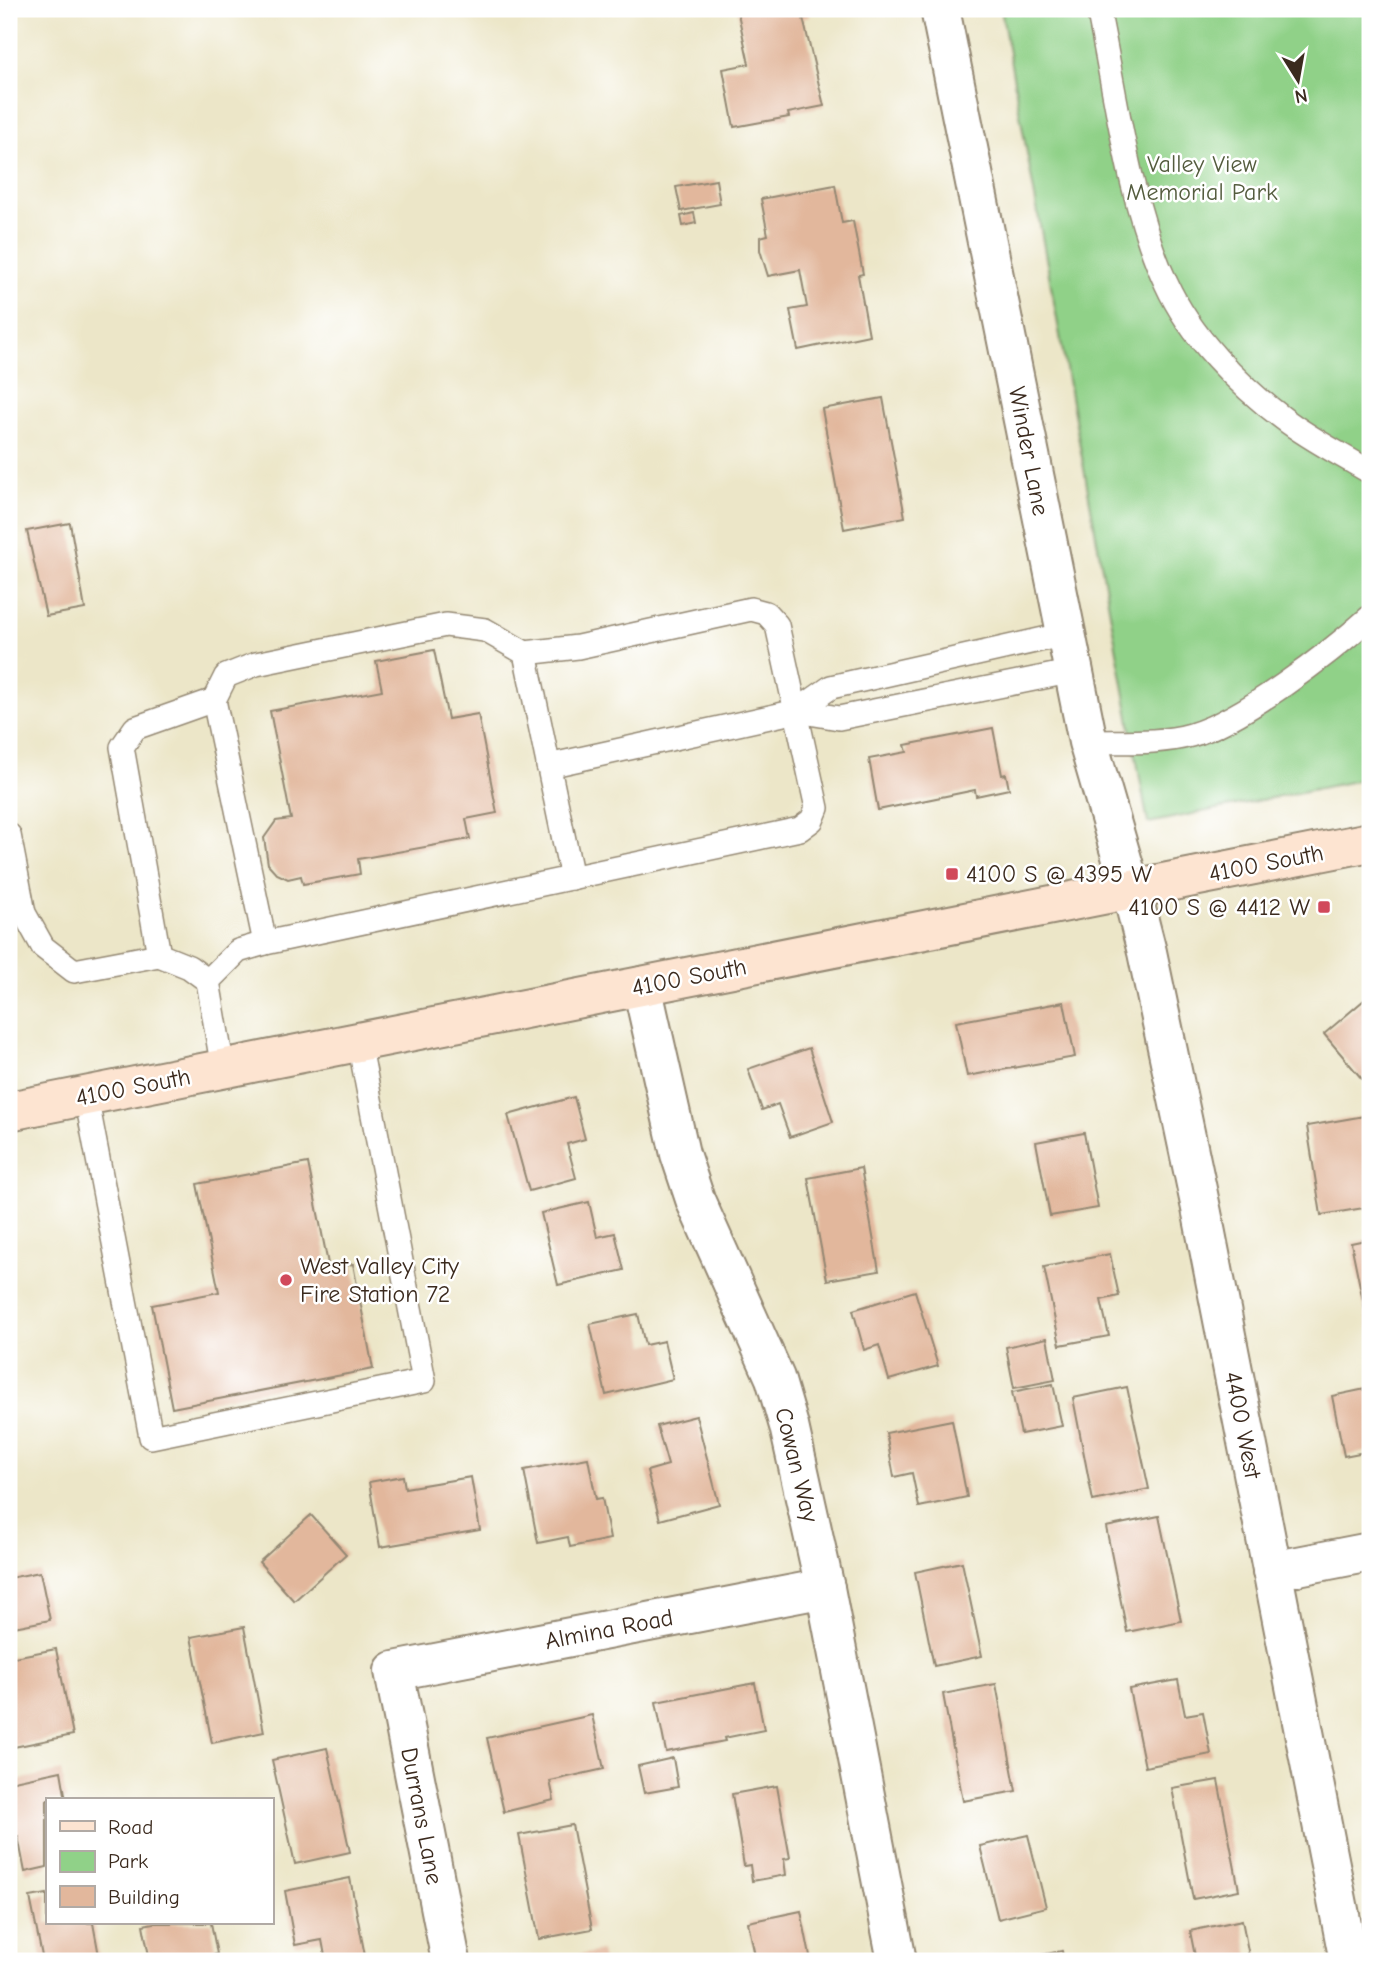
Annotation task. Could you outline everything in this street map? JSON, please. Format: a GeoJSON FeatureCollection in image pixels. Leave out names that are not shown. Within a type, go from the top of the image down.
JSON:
{"type":"FeatureCollection","features":[{"type":"Feature","properties":{"kind":"main road","name":"4100 South"},"geometry":{"type":"LineString","coordinates":[[9,1111],[1370,842]]}},
{"type":"Feature","properties":{"kind":"street","name":"Winder Lane"},"geometry":{"type":"LineString","coordinates":[[940,9],[1088,741],[1131,890]]}},
{"type":"Feature","properties":{"kind":"street","name":"4400 West"},"geometry":{"type":"LineString","coordinates":[[1131,890],[1147,952],[1202,1213],[1349,1961]]}},
{"type":"Feature","properties":{"kind":"street","name":"Cowan Way"},"geometry":{"type":"LineString","coordinates":[[642,986],[667,1107],[684,1166],[712,1238],[755,1330],[789,1426],[824,1588],[897,1961]]}},
{"type":"Feature","properties":{"kind":"street"},"geometry":{"type":"LineString","coordinates":[[1272,1572],[1370,1552]]}},
{"type":"Feature","properties":{"kind":"street","name":"Almina Road"},"geometry":{"type":"LineString","coordinates":[[394,1671],[824,1588]]}},
{"type":"Feature","properties":{"kind":"street","name":"Durrans Lane"},"geometry":{"type":"LineString","coordinates":[[394,1671],[451,1961]]}},
{"type":"Feature","properties":{"kind":"lane"},"geometry":{"type":"LineString","coordinates":[[1098,9],[1147,237],[1166,284],[1181,310],[1201,338],[1243,384],[1274,411],[1370,472]]}},
{"type":"Feature","properties":{"kind":"lane"},"geometry":{"type":"LineString","coordinates":[[208,981],[238,951],[265,943],[800,829],[812,820],[817,808],[777,625],[766,613],[751,609],[579,647],[525,653],[485,630],[446,625],[256,664],[226,676],[214,700],[265,943]]}},
{"type":"Feature","properties":{"kind":"lane"},"geometry":{"type":"LineString","coordinates":[[1088,741],[1189,736],[1220,725],[1269,695],[1370,617]]}},
{"type":"Feature","properties":{"kind":"lane"},"geometry":{"type":"LineString","coordinates":[[797,712],[831,687],[1066,634]]}},
{"type":"Feature","properties":{"kind":"lane"},"geometry":{"type":"LineString","coordinates":[[525,653],[572,878]]}},
{"type":"Feature","properties":{"kind":"lane"},"geometry":{"type":"LineString","coordinates":[[548,766],[797,712],[839,718],[1074,671]]}},
{"type":"Feature","properties":{"kind":"lane"},"geometry":{"type":"LineString","coordinates":[[159,955],[122,747],[135,729],[214,700]]}},
{"type":"Feature","properties":{"kind":"lane"},"geometry":{"type":"LineString","coordinates":[[9,835],[24,913],[43,947],[74,971],[159,955],[189,967],[208,981],[223,1069]]}},
{"type":"Feature","properties":{"kind":"lane"},"geometry":{"type":"LineString","coordinates":[[86,1096],[151,1437],[424,1381],[359,1042]]}},
{"type":"Feature","properties":{"kind":"green space","name":"Valley View Memorial Park"},"geometry":{"type":"Polygon","coordinates":[[[1001,9],[1370,9],[1370,778],[1148,823],[1001,9]]]}},
{"type":"Feature","properties":{"kind":"building"},"geometry":{"type":"Polygon","coordinates":[[[737,9],[808,9],[809,17],[803,18],[824,106],[788,113],[789,117],[734,127],[723,69],[749,64],[737,9]]]}},
{"type":"Feature","properties":{"kind":"building"},"geometry":{"type":"Polygon","coordinates":[[[716,180],[720,204],[681,211],[676,187],[716,180]]]}},
{"type":"Feature","properties":{"kind":"building"},"geometry":{"type":"Polygon","coordinates":[[[835,185],[842,223],[853,221],[863,274],[858,275],[869,335],[798,350],[790,310],[807,307],[800,270],[768,276],[760,250],[760,237],[768,235],[761,199],[835,185]]]}},
{"type":"Feature","properties":{"kind":"building"},"geometry":{"type":"Polygon","coordinates":[[[694,213],[696,223],[683,226],[681,216],[694,213]]]}},
{"type":"Feature","properties":{"kind":"building"},"geometry":{"type":"Polygon","coordinates":[[[883,398],[905,517],[844,529],[822,409],[883,398]]]}},
{"type":"Feature","properties":{"kind":"building"},"geometry":{"type":"Polygon","coordinates":[[[70,523],[85,609],[46,616],[27,531],[70,523]]]}},
{"type":"Feature","properties":{"kind":"building"},"geometry":{"type":"Polygon","coordinates":[[[434,650],[448,719],[478,714],[497,813],[466,819],[470,839],[358,859],[360,874],[303,884],[301,876],[288,879],[277,874],[268,864],[264,838],[276,821],[291,819],[270,711],[382,690],[376,661],[434,650]]]}},
{"type":"Feature","properties":{"kind":"building"},"geometry":{"type":"Polygon","coordinates":[[[993,728],[1002,775],[1006,774],[1009,789],[976,796],[975,790],[878,810],[869,759],[907,752],[905,745],[993,728]]]}},
{"type":"Feature","properties":{"kind":"building"},"geometry":{"type":"Polygon","coordinates":[[[1370,995],[1370,1072],[1362,1079],[1324,1034],[1370,995]]]}},
{"type":"Feature","properties":{"kind":"building"},"geometry":{"type":"Polygon","coordinates":[[[1064,1002],[1075,1057],[967,1076],[956,1022],[1064,1002]]]}},
{"type":"Feature","properties":{"kind":"building"},"geometry":{"type":"Polygon","coordinates":[[[809,1048],[833,1122],[790,1137],[778,1104],[762,1110],[748,1069],[809,1048]]]}},
{"type":"Feature","properties":{"kind":"building"},"geometry":{"type":"Polygon","coordinates":[[[574,1097],[585,1139],[567,1144],[576,1178],[529,1191],[508,1115],[574,1097]]]}},
{"type":"Feature","properties":{"kind":"building"},"geometry":{"type":"Polygon","coordinates":[[[1370,1115],[1370,1207],[1321,1215],[1307,1126],[1370,1115]]]}},
{"type":"Feature","properties":{"kind":"building"},"geometry":{"type":"Polygon","coordinates":[[[1084,1133],[1098,1208],[1050,1216],[1036,1142],[1084,1133]]]}},
{"type":"Feature","properties":{"kind":"building","name":"West Valley City Fire Station 72"},"geometry":{"type":"Polygon","coordinates":[[[308,1163],[329,1269],[353,1264],[373,1369],[172,1408],[152,1305],[219,1292],[197,1184],[308,1163]]]}},
{"type":"Feature","properties":{"kind":"building"},"geometry":{"type":"Polygon","coordinates":[[[861,1168],[879,1271],[827,1280],[808,1178],[861,1168]]]}},
{"type":"Feature","properties":{"kind":"building"},"geometry":{"type":"Polygon","coordinates":[[[589,1202],[597,1237],[615,1233],[624,1270],[558,1285],[541,1213],[589,1202]]]}},
{"type":"Feature","properties":{"kind":"building"},"geometry":{"type":"Polygon","coordinates":[[[1370,1239],[1370,1329],[1369,1330],[1351,1243],[1370,1239]]]}},
{"type":"Feature","properties":{"kind":"building"},"geometry":{"type":"Polygon","coordinates":[[[1110,1254],[1119,1296],[1101,1300],[1109,1336],[1060,1345],[1044,1267],[1110,1254]]]}},
{"type":"Feature","properties":{"kind":"building"},"geometry":{"type":"Polygon","coordinates":[[[915,1291],[938,1366],[889,1380],[879,1345],[864,1350],[853,1310],[915,1291]]]}},
{"type":"Feature","properties":{"kind":"building"},"geometry":{"type":"Polygon","coordinates":[[[638,1314],[645,1345],[664,1341],[673,1379],[606,1395],[590,1324],[638,1314]]]}},
{"type":"Feature","properties":{"kind":"building"},"geometry":{"type":"Polygon","coordinates":[[[1047,1338],[1055,1380],[1014,1388],[1006,1347],[1047,1338]]]}},
{"type":"Feature","properties":{"kind":"building"},"geometry":{"type":"Polygon","coordinates":[[[1053,1384],[1062,1426],[1021,1434],[1012,1392],[1053,1384]]]}},
{"type":"Feature","properties":{"kind":"building"},"geometry":{"type":"Polygon","coordinates":[[[1127,1387],[1149,1489],[1093,1501],[1073,1398],[1127,1387]]]}},
{"type":"Feature","properties":{"kind":"building"},"geometry":{"type":"Polygon","coordinates":[[[1370,1388],[1370,1451],[1344,1456],[1332,1396],[1370,1388]]]}},
{"type":"Feature","properties":{"kind":"building"},"geometry":{"type":"Polygon","coordinates":[[[696,1416],[719,1504],[660,1520],[647,1471],[668,1465],[657,1426],[696,1416]]]}},
{"type":"Feature","properties":{"kind":"building"},"geometry":{"type":"Polygon","coordinates":[[[952,1420],[967,1497],[919,1507],[912,1473],[894,1477],[886,1433],[952,1420]]]}},
{"type":"Feature","properties":{"kind":"building"},"geometry":{"type":"Polygon","coordinates":[[[588,1458],[596,1499],[602,1498],[610,1539],[570,1547],[568,1537],[538,1543],[524,1470],[588,1458]]]}},
{"type":"Feature","properties":{"kind":"building"},"geometry":{"type":"Polygon","coordinates":[[[403,1476],[405,1488],[471,1477],[480,1530],[380,1547],[369,1482],[403,1476]]]}},
{"type":"Feature","properties":{"kind":"building"},"geometry":{"type":"Polygon","coordinates":[[[9,1504],[14,1524],[9,1525],[9,1504]]]}},
{"type":"Feature","properties":{"kind":"building"},"geometry":{"type":"Polygon","coordinates":[[[311,1515],[346,1554],[294,1601],[259,1562],[311,1515]]]}},
{"type":"Feature","properties":{"kind":"building"},"geometry":{"type":"Polygon","coordinates":[[[1159,1516],[1181,1621],[1127,1632],[1106,1527],[1159,1516]]]}},
{"type":"Feature","properties":{"kind":"building"},"geometry":{"type":"Polygon","coordinates":[[[962,1562],[982,1656],[934,1666],[915,1572],[962,1562]]]}},
{"type":"Feature","properties":{"kind":"building"},"geometry":{"type":"Polygon","coordinates":[[[40,1572],[50,1620],[9,1628],[9,1578],[40,1572]]]}},
{"type":"Feature","properties":{"kind":"building"},"geometry":{"type":"Polygon","coordinates":[[[244,1627],[264,1732],[212,1743],[191,1637],[244,1627]]]}},
{"type":"Feature","properties":{"kind":"building"},"geometry":{"type":"Polygon","coordinates":[[[56,1649],[73,1735],[9,1748],[9,1658],[56,1649]]]}},
{"type":"Feature","properties":{"kind":"building"},"geometry":{"type":"Polygon","coordinates":[[[1178,1680],[1185,1715],[1203,1712],[1211,1754],[1145,1767],[1129,1689],[1178,1680]]]}},
{"type":"Feature","properties":{"kind":"building"},"geometry":{"type":"Polygon","coordinates":[[[755,1683],[764,1730],[724,1738],[725,1741],[666,1752],[656,1702],[755,1683]]]}},
{"type":"Feature","properties":{"kind":"building"},"geometry":{"type":"Polygon","coordinates":[[[996,1684],[1016,1791],[963,1801],[943,1694],[996,1684]]]}},
{"type":"Feature","properties":{"kind":"building"},"geometry":{"type":"Polygon","coordinates":[[[592,1715],[604,1769],[550,1781],[554,1800],[504,1812],[487,1738],[592,1715]]]}},
{"type":"Feature","properties":{"kind":"building"},"geometry":{"type":"Polygon","coordinates":[[[327,1748],[350,1852],[295,1864],[272,1760],[327,1748]]]}},
{"type":"Feature","properties":{"kind":"building"},"geometry":{"type":"Polygon","coordinates":[[[673,1758],[678,1787],[644,1793],[638,1766],[673,1758]]]}},
{"type":"Feature","properties":{"kind":"building"},"geometry":{"type":"Polygon","coordinates":[[[61,1771],[66,1798],[46,1798],[46,1867],[25,1872],[18,1836],[11,1837],[9,1828],[9,1782],[61,1771]]]}},
{"type":"Feature","properties":{"kind":"building"},"geometry":{"type":"Polygon","coordinates":[[[1218,1780],[1239,1890],[1193,1899],[1172,1788],[1218,1780]]]}},
{"type":"Feature","properties":{"kind":"building"},"geometry":{"type":"Polygon","coordinates":[[[777,1786],[790,1858],[784,1859],[786,1875],[752,1881],[750,1865],[744,1866],[732,1794],[777,1786]]]}},
{"type":"Feature","properties":{"kind":"building"},"geometry":{"type":"Polygon","coordinates":[[[572,1825],[592,1929],[539,1939],[519,1835],[572,1825]]]}},
{"type":"Feature","properties":{"kind":"building"},"geometry":{"type":"Polygon","coordinates":[[[1028,1835],[1046,1907],[998,1919],[980,1846],[1028,1835]]]}},
{"type":"Feature","properties":{"kind":"building"},"geometry":{"type":"Polygon","coordinates":[[[350,1878],[366,1961],[326,1961],[322,1940],[295,1945],[285,1891],[350,1878]]]}},
{"type":"Feature","properties":{"kind":"building"},"geometry":{"type":"Polygon","coordinates":[[[46,1894],[46,1924],[93,1924],[100,1961],[43,1961],[30,1897],[46,1894]]]}},
{"type":"Feature","properties":{"kind":"building"},"geometry":{"type":"Polygon","coordinates":[[[801,1911],[811,1961],[756,1961],[748,1922],[801,1911]]]}},
{"type":"Feature","properties":{"kind":"building"},"geometry":{"type":"Polygon","coordinates":[[[1242,1920],[1250,1961],[1196,1961],[1190,1931],[1242,1920]]]}},
{"type":"Feature","properties":{"kind":"building"},"geometry":{"type":"Polygon","coordinates":[[[211,1924],[217,1954],[183,1961],[150,1961],[143,1925],[211,1924]]]}},
{"type":"Feature","properties":{"kind":"building"},"geometry":{"type":"Polygon","coordinates":[[[601,1951],[603,1961],[554,1961],[554,1960],[601,1951]]]}},
{"type":"Feature","properties":{"kind":"building"},"geometry":{"type":"Polygon","coordinates":[[[1062,1951],[1064,1961],[1014,1961],[1014,1960],[1062,1951]]]}},
{"type":"Feature","properties":{"kind":"place","name":"4100 S @ 4395 W"},"geometry":{"type":"Point","coordinates":[952,874]}},
{"type":"Feature","properties":{"kind":"place","name":"4100 S @ 4412 W"},"geometry":{"type":"Point","coordinates":[1324,907]}},
{"type":"Feature","properties":{"kind":"place","name":"West Valley City Fire Station 72"},"geometry":{"type":"Point","coordinates":[286,1280]}}]}
